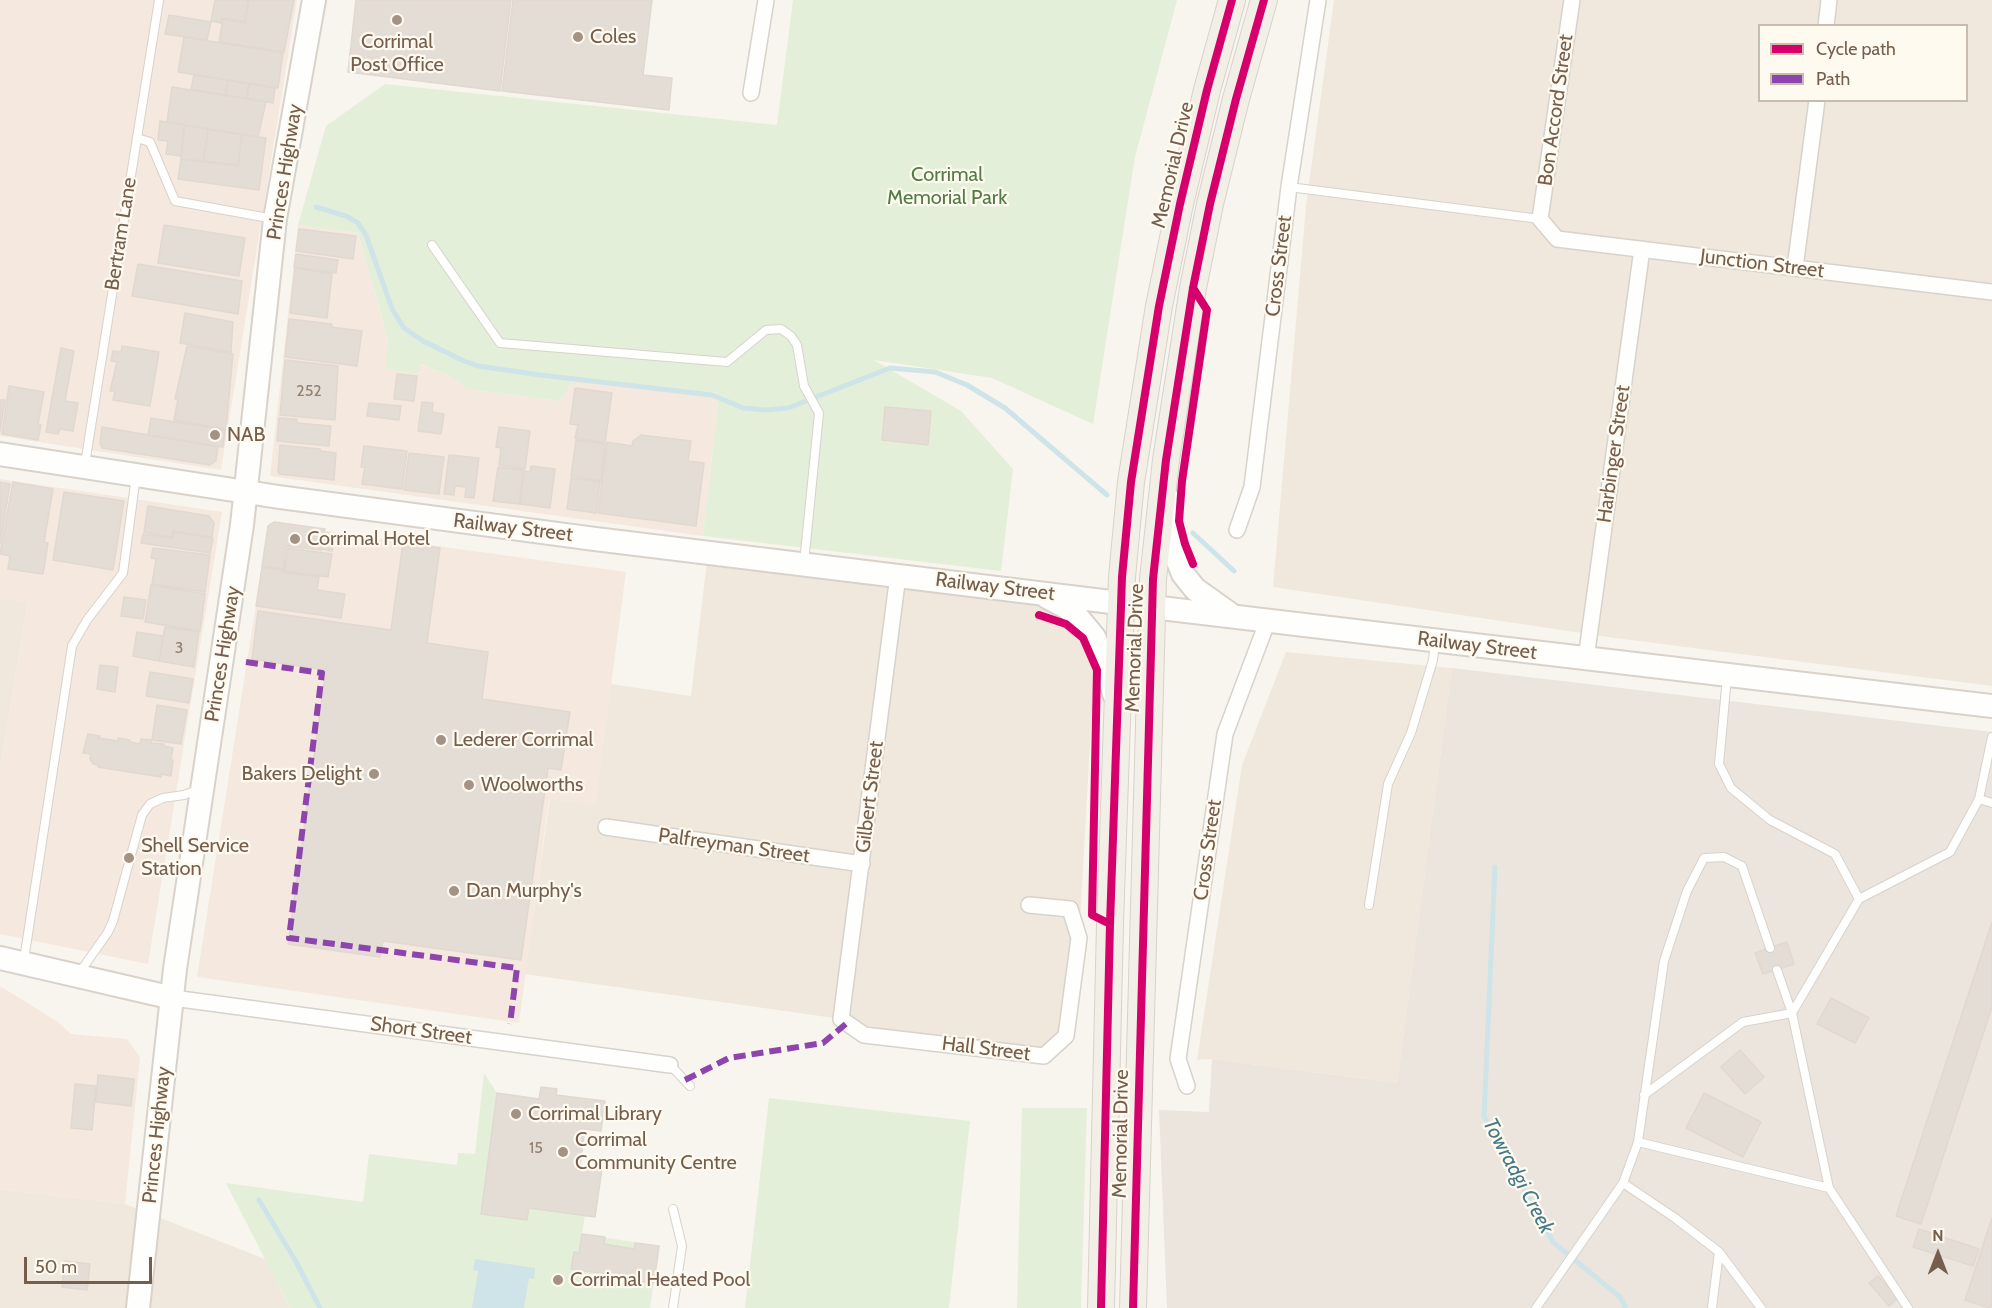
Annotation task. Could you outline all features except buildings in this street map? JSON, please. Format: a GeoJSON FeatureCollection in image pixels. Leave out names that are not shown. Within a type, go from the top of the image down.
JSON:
{"type":"FeatureCollection","features":[{"type":"Feature","properties":{"kind":"main road","name":"Princes Highway"},"geometry":{"type":"LineString","coordinates":[[138,1308],[185,894],[246,493],[275,219],[314,0]]}},
{"type":"Feature","properties":{"kind":"main road","name":"Memorial Drive"},"geometry":{"type":"LineString","coordinates":[[1101,1308],[1120,603],[1131,482],[1159,306],[1183,193],[1232,0]]}},
{"type":"Feature","properties":{"kind":"main road","name":"Memorial Drive"},"geometry":{"type":"LineString","coordinates":[[1133,1308],[1152,607],[1166,460],[1178,374],[1208,214],[1236,99],[1264,0]]}},
{"type":"Feature","properties":{"kind":"main road","name":"Railway Street"},"geometry":{"type":"LineString","coordinates":[[0,454],[246,493],[595,539],[1992,706]]}},
{"type":"Feature","properties":{"kind":"main road"},"geometry":{"type":"LineString","coordinates":[[1166,460],[1172,534],[1175,554],[1183,574],[1195,589],[1233,616]]}},
{"type":"Feature","properties":{"kind":"main road"},"geometry":{"type":"LineString","coordinates":[[1032,591],[1066,607],[1086,627],[1106,664],[1117,707]]}},
{"type":"Feature","properties":{"kind":"main road"},"geometry":{"type":"LineString","coordinates":[[0,958],[173,998]]}},
{"type":"Feature","properties":{"kind":"street"},"geometry":{"type":"LineString","coordinates":[[751,93],[765,0]]}},
{"type":"Feature","properties":{"kind":"street","name":"Cross Street"},"geometry":{"type":"LineString","coordinates":[[1238,530],[1252,487],[1289,187],[1318,0]]}},
{"type":"Feature","properties":{"kind":"street","name":"Bon Accord Street"},"geometry":{"type":"LineString","coordinates":[[1540,219],[1572,0]]}},
{"type":"Feature","properties":{"kind":"street"},"geometry":{"type":"LineString","coordinates":[[1826,24],[1829,0]]}},
{"type":"Feature","properties":{"kind":"street"},"geometry":{"type":"LineString","coordinates":[[1796,268],[1817,102]]}},
{"type":"Feature","properties":{"kind":"street","name":"Junction Street"},"geometry":{"type":"LineString","coordinates":[[1540,219],[1557,239],[1992,292]]}},
{"type":"Feature","properties":{"kind":"street","name":"Harbinger Street"},"geometry":{"type":"LineString","coordinates":[[1586,659],[1642,249]]}},
{"type":"Feature","properties":{"kind":"street","name":"Gilbert Street"},"geometry":{"type":"LineString","coordinates":[[841,1019],[898,575]]}},
{"type":"Feature","properties":{"kind":"street","name":"Cross Street"},"geometry":{"type":"LineString","coordinates":[[1187,1086],[1178,1059],[1225,735],[1268,621]]}},
{"type":"Feature","properties":{"kind":"street","name":"Palfreyman Street"},"geometry":{"type":"LineString","coordinates":[[606,827],[862,864]]}},
{"type":"Feature","properties":{"kind":"street","name":"Hall Street"},"geometry":{"type":"LineString","coordinates":[[841,1019],[864,1035],[1044,1056],[1066,1036],[1079,938],[1070,909],[1029,905]]}},
{"type":"Feature","properties":{"kind":"street","name":"Short Street"},"geometry":{"type":"LineString","coordinates":[[173,998],[670,1065]]}},
{"type":"Feature","properties":{"kind":"lane","name":"Bertram Lane"},"geometry":{"type":"LineString","coordinates":[[84,467],[159,0]]}},
{"type":"Feature","properties":{"kind":"lane"},"geometry":{"type":"LineString","coordinates":[[136,138],[150,142],[175,201],[275,219]]}},
{"type":"Feature","properties":{"kind":"lane"},"geometry":{"type":"LineString","coordinates":[[1289,187],[1540,219]]}},
{"type":"Feature","properties":{"kind":"lane"},"geometry":{"type":"LineString","coordinates":[[432,245],[500,343],[727,362],[766,330],[781,329],[791,336],[797,345],[804,386],[819,412],[804,564]]}},
{"type":"Feature","properties":{"kind":"lane"},"geometry":{"type":"LineString","coordinates":[[24,964],[72,646],[87,621],[123,573],[136,475]]}},
{"type":"Feature","properties":{"kind":"lane"},"geometry":{"type":"LineString","coordinates":[[1369,905],[1388,784],[1411,733],[1433,660],[1435,640]]}},
{"type":"Feature","properties":{"kind":"lane"},"geometry":{"type":"LineString","coordinates":[[1727,676],[1719,764],[1731,788],[1770,820],[1835,854],[1859,899]]}},
{"type":"Feature","properties":{"kind":"lane"},"geometry":{"type":"LineString","coordinates":[[1644,1095],[1743,1022],[1791,1013],[1859,899],[1950,852],[1979,799],[1992,737]]}},
{"type":"Feature","properties":{"kind":"lane"},"geometry":{"type":"LineString","coordinates":[[78,976],[113,921],[142,815],[150,804],[163,798],[184,795],[202,788]]}},
{"type":"Feature","properties":{"kind":"lane"},"geometry":{"type":"LineString","coordinates":[[1979,799],[1992,803]]}},
{"type":"Feature","properties":{"kind":"lane"},"geometry":{"type":"LineString","coordinates":[[1536,1308],[1623,1184],[1638,1142],[1664,961],[1687,891],[1704,858],[1724,857],[1742,866],[1770,948]]}},
{"type":"Feature","properties":{"kind":"lane"},"geometry":{"type":"LineString","coordinates":[[1777,970],[1791,1013],[1829,1188],[1908,1308]]}},
{"type":"Feature","properties":{"kind":"lane"},"geometry":{"type":"LineString","coordinates":[[670,1065],[690,1086]]}},
{"type":"Feature","properties":{"kind":"lane"},"geometry":{"type":"LineString","coordinates":[[1638,1142],[1829,1188]]}},
{"type":"Feature","properties":{"kind":"lane"},"geometry":{"type":"LineString","coordinates":[[1623,1184],[1675,1218],[1719,1252],[1761,1308]]}},
{"type":"Feature","properties":{"kind":"lane"},"geometry":{"type":"LineString","coordinates":[[672,1308],[682,1246],[673,1209]]}},
{"type":"Feature","properties":{"kind":"lane"},"geometry":{"type":"LineString","coordinates":[[1712,1308],[1719,1252]]}},
{"type":"Feature","properties":{"kind":"shaded area"},"geometry":{"type":"Polygon","coordinates":[[[0,0],[297,0],[221,470],[0,436],[0,0]]]}},
{"type":"Feature","properties":{"kind":"shaded area"},"geometry":{"type":"Polygon","coordinates":[[[1334,0],[1992,0],[1992,686],[1615,638],[1273,587],[1306,206],[1334,0]]]}},
{"type":"Feature","properties":{"kind":"shaded area"},"geometry":{"type":"Polygon","coordinates":[[[298,225],[358,233],[388,341],[385,369],[418,374],[419,364],[448,375],[467,389],[560,401],[573,381],[719,393],[703,536],[270,476],[298,225]]]}},
{"type":"Feature","properties":{"kind":"shaded area"},"geometry":{"type":"Polygon","coordinates":[[[0,479],[222,512],[148,964],[0,934],[0,770],[28,603],[0,598],[0,479]]]}},
{"type":"Feature","properties":{"kind":"shaded area"},"geometry":{"type":"Polygon","coordinates":[[[269,523],[626,572],[595,806],[549,799],[519,1023],[197,977],[269,523]]]}},
{"type":"Feature","properties":{"kind":"shaded area"},"geometry":{"type":"Polygon","coordinates":[[[708,552],[1032,591],[1087,627],[1094,674],[1079,938],[1066,1036],[1044,1056],[864,1035],[841,1019],[525,974],[550,798],[595,805],[611,684],[691,696],[708,552]]]}},
{"type":"Feature","properties":{"kind":"shaded area"},"geometry":{"type":"Polygon","coordinates":[[[0,598],[28,602],[0,770],[0,598]]]}},
{"type":"Feature","properties":{"kind":"shaded area"},"geometry":{"type":"Polygon","coordinates":[[[1286,652],[1452,668],[1397,1083],[1212,1059],[1197,1060],[1242,765],[1286,652]]]}},
{"type":"Feature","properties":{"kind":"shaded area"},"geometry":{"type":"Polygon","coordinates":[[[1452,668],[1992,732],[1992,1308],[1167,1308],[1159,1110],[1209,1112],[1212,1059],[1397,1083],[1452,668]]]}},
{"type":"Feature","properties":{"kind":"shaded area"},"geometry":{"type":"Polygon","coordinates":[[[0,986],[58,1022],[71,1034],[127,1039],[140,1057],[125,1204],[0,1189],[0,986]]]}},
{"type":"Feature","properties":{"kind":"shaded area"},"geometry":{"type":"Polygon","coordinates":[[[0,1189],[125,1204],[265,1259],[290,1308],[0,1308],[0,1189]]]}},
{"type":"Feature","properties":{"kind":"shaded area"},"geometry":{"type":"Polygon","coordinates":[[[475,1259],[535,1268],[534,1279],[529,1278],[524,1308],[472,1308],[478,1271],[473,1270],[475,1259]]]}},
{"type":"Feature","properties":{"kind":"green space","name":"Corrimal Memorial Park"},"geometry":{"type":"Polygon","coordinates":[[[793,0],[1177,0],[1135,157],[1093,424],[992,378],[874,360],[961,411],[1013,469],[1001,571],[703,536],[719,393],[573,381],[560,401],[467,389],[448,375],[420,364],[418,374],[385,369],[388,340],[358,233],[298,225],[326,126],[385,84],[777,125],[793,0]]]}},
{"type":"Feature","properties":{"kind":"green space"},"geometry":{"type":"Polygon","coordinates":[[[484,1073],[497,1093],[481,1214],[527,1220],[529,1208],[585,1215],[582,1234],[659,1246],[650,1308],[290,1308],[226,1183],[363,1202],[369,1154],[457,1165],[458,1153],[475,1154],[484,1073]]]}},
{"type":"Feature","properties":{"kind":"green space"},"geometry":{"type":"Polygon","coordinates":[[[769,1098],[970,1121],[949,1308],[745,1308],[769,1098]]]}},
{"type":"Feature","properties":{"kind":"green space"},"geometry":{"type":"Polygon","coordinates":[[[1022,1108],[1087,1108],[1081,1308],[1017,1308],[1022,1108]]]}},
{"type":"Feature","properties":{"kind":"waterway"},"geometry":{"type":"LineString","coordinates":[[316,207],[346,216],[358,223],[366,235],[392,309],[404,328],[423,341],[464,361],[478,366],[540,375],[712,395],[743,408],[766,410],[788,408],[890,368],[935,372],[967,385],[1005,408],[1107,495]]}},
{"type":"Feature","properties":{"kind":"waterway"},"geometry":{"type":"LineString","coordinates":[[1193,533],[1234,571]]}},
{"type":"Feature","properties":{"kind":"waterway","name":"Towradgi Creek"},"geometry":{"type":"LineString","coordinates":[[1495,867],[1484,1116],[1553,1242],[1620,1297],[1626,1308]]}},
{"type":"Feature","properties":{"kind":"waterway"},"geometry":{"type":"LineString","coordinates":[[259,1200],[295,1260],[320,1308]]}},
{"type":"Feature","properties":{"kind":"marked path"},"geometry":{"type":"LineString","coordinates":[[246,662],[322,673],[289,938],[517,968],[510,1024]]}},
{"type":"Feature","properties":{"kind":"marked path"},"geometry":{"type":"LineString","coordinates":[[685,1080],[729,1058],[823,1043],[847,1023]]}},
{"type":"Feature","properties":{"kind":"cycle path"},"geometry":{"type":"LineString","coordinates":[[1101,1308],[1110,924],[1122,577],[1131,482],[1159,306],[1180,204],[1207,90],[1232,0]]}},
{"type":"Feature","properties":{"kind":"cycle path"},"geometry":{"type":"LineString","coordinates":[[1133,1308],[1153,579],[1166,460],[1193,288],[1210,204],[1264,0]]}},
{"type":"Feature","properties":{"kind":"cycle path"},"geometry":{"type":"LineString","coordinates":[[1193,288],[1207,310],[1182,481],[1179,521],[1193,564]]}},
{"type":"Feature","properties":{"kind":"cycle path"},"geometry":{"type":"LineString","coordinates":[[1039,615],[1066,624],[1083,638],[1097,670],[1092,915],[1110,924]]}},
{"type":"Feature","properties":{"kind":"place","name":"Corrimal Post Office"},"geometry":{"type":"Point","coordinates":[397,20]}},
{"type":"Feature","properties":{"kind":"place","name":"Coles"},"geometry":{"type":"Point","coordinates":[578,37]}},
{"type":"Feature","properties":{"kind":"place","name":"NAB"},"geometry":{"type":"Point","coordinates":[215,435]}},
{"type":"Feature","properties":{"kind":"place","name":"Corrimal Hotel"},"geometry":{"type":"Point","coordinates":[295,539]}},
{"type":"Feature","properties":{"kind":"place","name":"Lederer Corrimal"},"geometry":{"type":"Point","coordinates":[441,740]}},
{"type":"Feature","properties":{"kind":"place","name":"Bakers Delight"},"geometry":{"type":"Point","coordinates":[374,774]}},
{"type":"Feature","properties":{"kind":"place","name":"Woolworths"},"geometry":{"type":"Point","coordinates":[469,785]}},
{"type":"Feature","properties":{"kind":"place","name":"Shell Service Station"},"geometry":{"type":"Point","coordinates":[129,858]}},
{"type":"Feature","properties":{"kind":"place","name":"Dan Murphy's"},"geometry":{"type":"Point","coordinates":[454,891]}},
{"type":"Feature","properties":{"kind":"place","name":"Corrimal Library"},"geometry":{"type":"Point","coordinates":[516,1114]}},
{"type":"Feature","properties":{"kind":"place","name":"Corrimal Community Centre"},"geometry":{"type":"Point","coordinates":[563,1152]}},
{"type":"Feature","properties":{"kind":"place","name":"Corrimal Heated Pool"},"geometry":{"type":"Point","coordinates":[558,1280]}}]}
